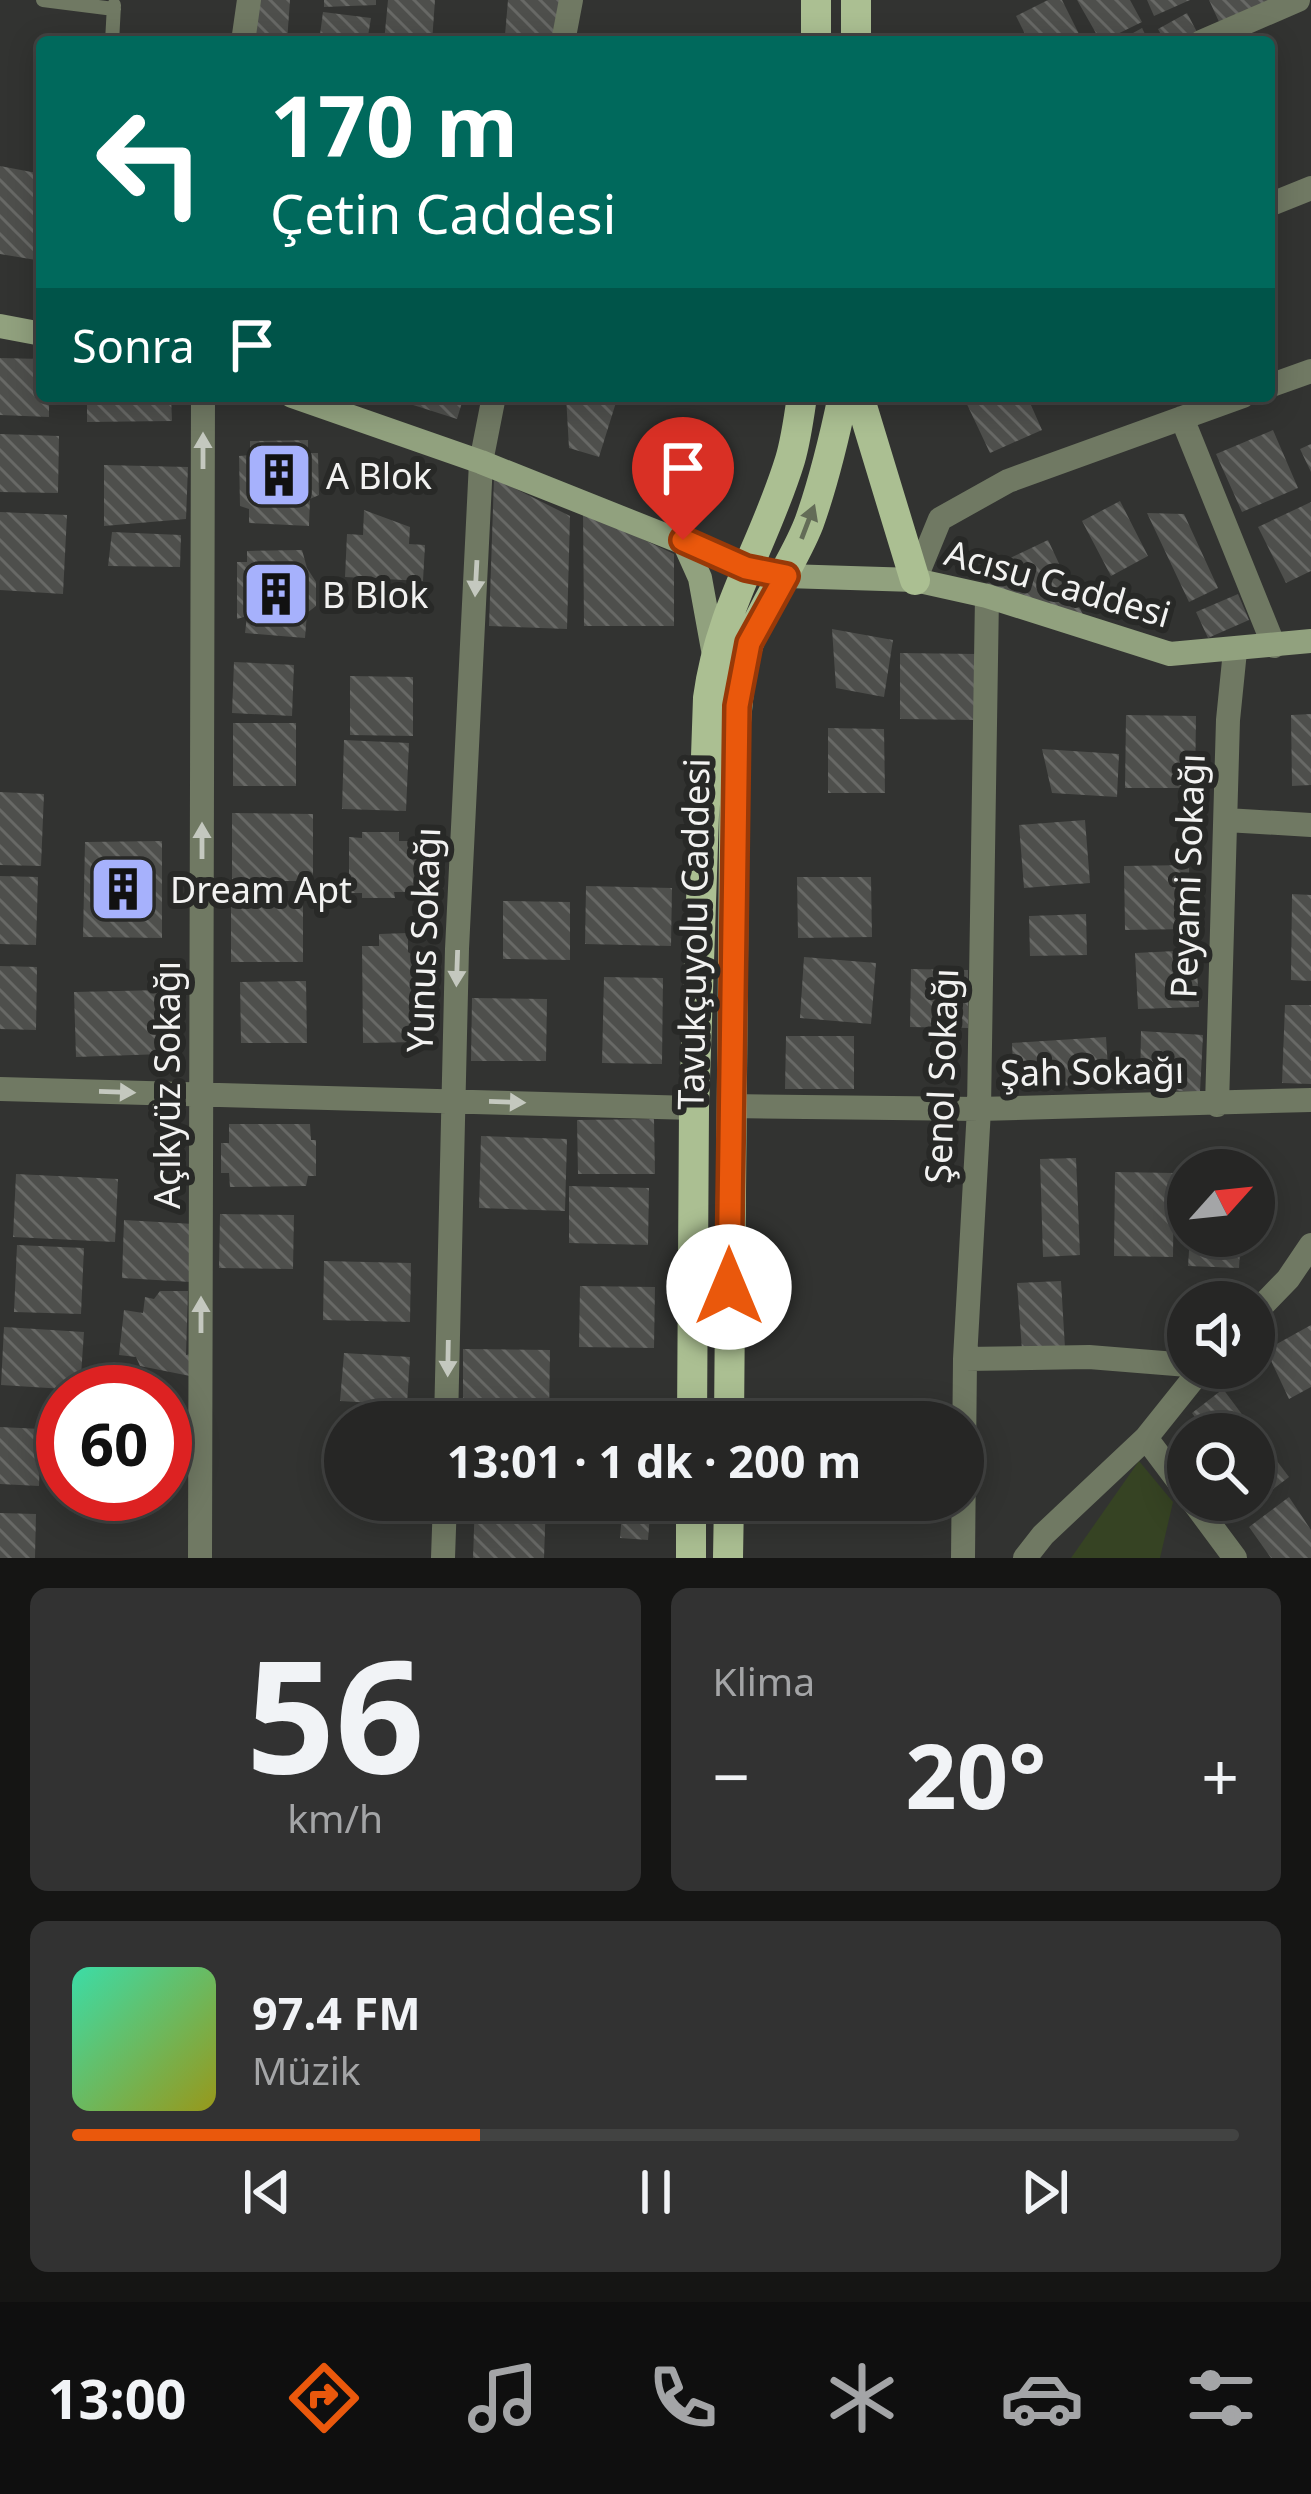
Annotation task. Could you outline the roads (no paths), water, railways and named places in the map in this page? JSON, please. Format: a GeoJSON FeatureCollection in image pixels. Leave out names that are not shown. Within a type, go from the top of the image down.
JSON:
{"type":"FeatureCollection","features":[{"type":"Feature","properties":{"kind":"main road"},"geometry":{"type":"LineString","coordinates":[[816,0],[816,36]]}},
{"type":"Feature","properties":{"kind":"main road"},"geometry":{"type":"LineString","coordinates":[[856,0],[856,36]]}},
{"type":"Feature","properties":{"kind":"main road","name":"Tavukçuyolu Caddesi"},"geometry":{"type":"LineString","coordinates":[[692,1401],[694,1108],[708,698],[713,655],[730,601],[791,457],[801,402]]}},
{"type":"Feature","properties":{"kind":"main road","name":"Tavukçuyolu Caddesi"},"geometry":{"type":"LineString","coordinates":[[729,1401],[735,733],[740,680],[749,643],[786,576],[828,465],[842,402]]}},
{"type":"Feature","properties":{"kind":"main road"},"geometry":{"type":"LineString","coordinates":[[861,402],[915,580]]}},
{"type":"Feature","properties":{"kind":"main road"},"geometry":{"type":"LineString","coordinates":[[691,1521],[691,1558]]}},
{"type":"Feature","properties":{"kind":"main road"},"geometry":{"type":"LineString","coordinates":[[728,1521],[728,1558]]}},
{"type":"Feature","properties":{"kind":"street"},"geometry":{"type":"LineString","coordinates":[[245,36],[249,0]]}},
{"type":"Feature","properties":{"kind":"street"},"geometry":{"type":"LineString","coordinates":[[564,36],[571,0]]}},
{"type":"Feature","properties":{"kind":"street"},"geometry":{"type":"LineString","coordinates":[[1215,36],[1298,0]]}},
{"type":"Feature","properties":{"kind":"street"},"geometry":{"type":"LineString","coordinates":[[1275,203],[1311,188]]}},
{"type":"Feature","properties":{"kind":"street"},"geometry":{"type":"LineString","coordinates":[[0,326],[36,333]]}},
{"type":"Feature","properties":{"kind":"street"},"geometry":{"type":"LineString","coordinates":[[1275,384],[1311,371]]}},
{"type":"Feature","properties":{"kind":"street","name":"Açıkyüz Sokağı"},"geometry":{"type":"LineString","coordinates":[[200,1558],[203,402]]}},
{"type":"Feature","properties":{"kind":"street","name":"Acısu Caddesi"},"geometry":{"type":"LineString","coordinates":[[309,402],[481,462],[746,568],[786,576],[915,580],[987,596],[1170,654],[1311,641]]}},
{"type":"Feature","properties":{"kind":"street","name":"Yunus Sokağı"},"geometry":{"type":"LineString","coordinates":[[446,1401],[453,1100],[481,462],[493,402]]}},
{"type":"Feature","properties":{"kind":"street"},"geometry":{"type":"LineString","coordinates":[[915,580],[940,519],[1008,482],[1226,402]]}},
{"type":"Feature","properties":{"kind":"street"},"geometry":{"type":"LineString","coordinates":[[1182,418],[1274,646]]}},
{"type":"Feature","properties":{"kind":"street"},"geometry":{"type":"LineString","coordinates":[[683,540],[700,578],[713,655]]}},
{"type":"Feature","properties":{"kind":"street","name":"Şenol Sokağı"},"geometry":{"type":"LineString","coordinates":[[963,1558],[965,1359],[979,1108],[987,596]]}},
{"type":"Feature","properties":{"kind":"street","name":"Peyami Sokağı"},"geometry":{"type":"LineString","coordinates":[[1217,1105],[1228,720],[1235,651]]}},
{"type":"Feature","properties":{"kind":"street"},"geometry":{"type":"LineString","coordinates":[[1226,820],[1311,825]]}},
{"type":"Feature","properties":{"kind":"street"},"geometry":{"type":"LineString","coordinates":[[0,1089],[694,1108]]}},
{"type":"Feature","properties":{"kind":"street","name":"Şah Sokağı"},"geometry":{"type":"LineString","coordinates":[[730,1106],[979,1108],[1311,1100]]}},
{"type":"Feature","properties":{"kind":"street"},"geometry":{"type":"LineString","coordinates":[[1275,1292],[1311,1244]]}},
{"type":"Feature","properties":{"kind":"street"},"geometry":{"type":"LineString","coordinates":[[1288,1279],[1311,1295]]}},
{"type":"Feature","properties":{"kind":"street"},"geometry":{"type":"LineString","coordinates":[[965,1359],[1089,1357],[1167,1363]]}},
{"type":"Feature","properties":{"kind":"street"},"geometry":{"type":"LineString","coordinates":[[1025,1558],[1043,1535],[1146,1438],[1185,1389]]}},
{"type":"Feature","properties":{"kind":"street"},"geometry":{"type":"LineString","coordinates":[[1146,1438],[1167,1466]]}},
{"type":"Feature","properties":{"kind":"street"},"geometry":{"type":"LineString","coordinates":[[443,1558],[444,1521]]}},
{"type":"Feature","properties":{"kind":"street"},"geometry":{"type":"LineString","coordinates":[[1208,1521],[1235,1558]]}},
{"type":"Feature","properties":{"kind":"lane"},"geometry":{"type":"LineString","coordinates":[[43,0],[114,4],[112,36]]}},
{"type":"Feature","properties":{"kind":"place","name":"A Blok"},"geometry":{"type":"Point","coordinates":[279,475]}},
{"type":"Feature","properties":{"kind":"place","name":"B Blok"},"geometry":{"type":"Point","coordinates":[276,594]}},
{"type":"Feature","properties":{"kind":"place","name":"Dream Apt"},"geometry":{"type":"Point","coordinates":[123,889]}}]}
